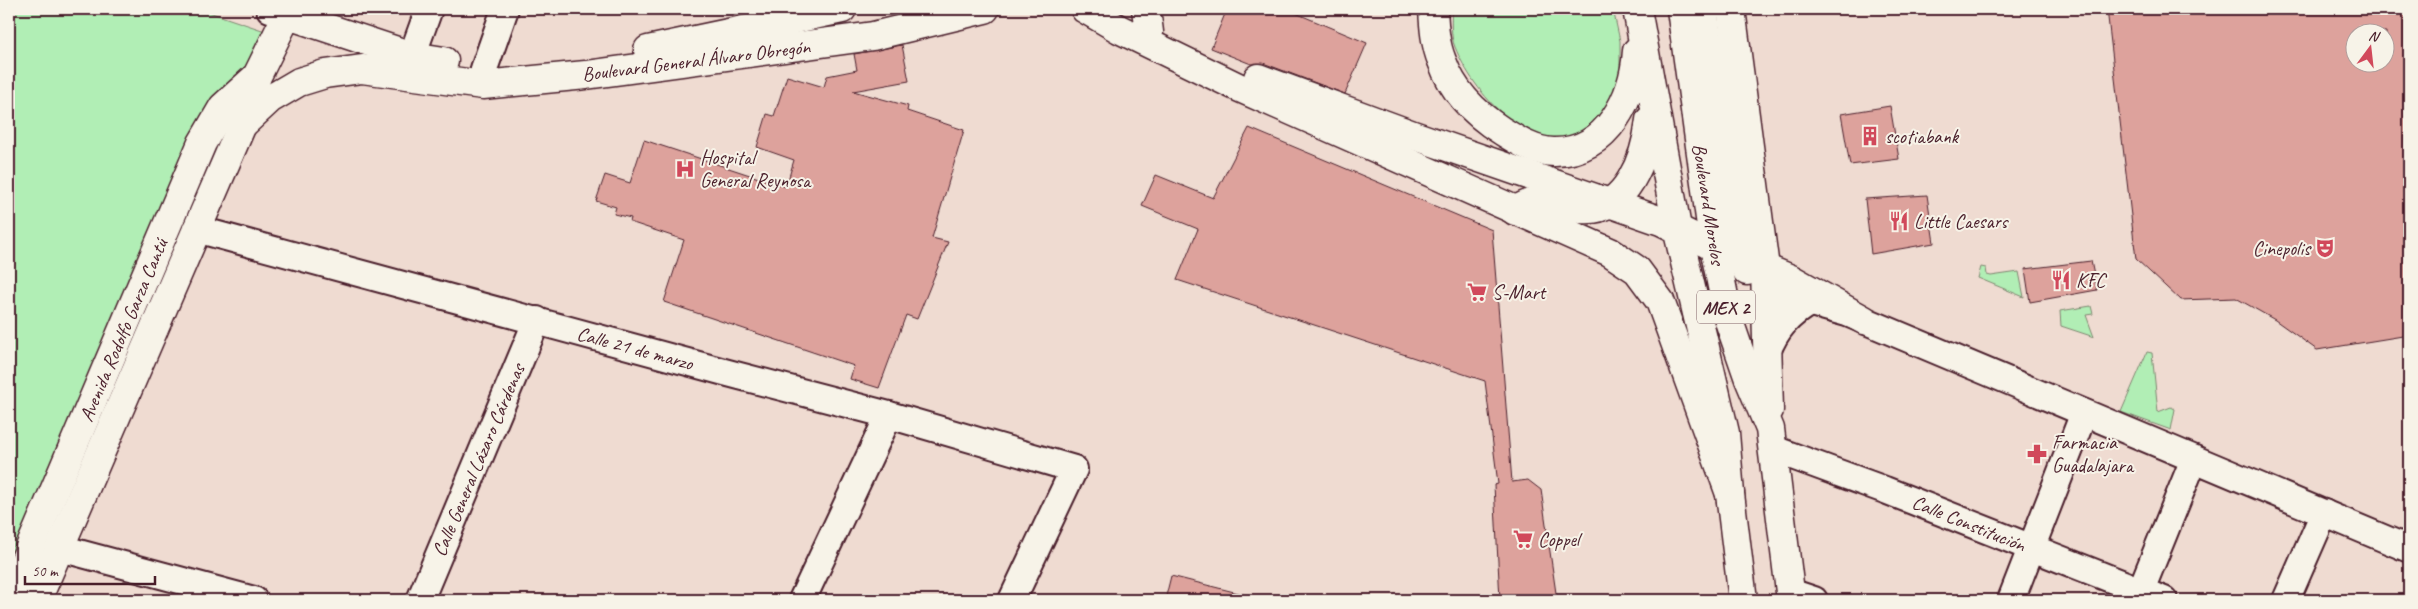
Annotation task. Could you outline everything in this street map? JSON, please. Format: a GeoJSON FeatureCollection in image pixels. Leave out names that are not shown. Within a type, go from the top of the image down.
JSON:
{"type":"FeatureCollection","features":[{"type":"Feature","properties":{"kind":"main road","name":"Boulevard General Álvaro Obregón"},"geometry":{"type":"LineString","coordinates":[[483,77],[538,67],[614,57],[813,12],[842,9]]}},
{"type":"Feature","properties":{"kind":"main road","name":"Boulevard General Álvaro Obregón"},"geometry":{"type":"LineString","coordinates":[[283,11],[408,64],[483,77],[586,75],[831,42],[873,36],[985,9]]}},
{"type":"Feature","properties":{"kind":"main road"},"geometry":{"type":"LineString","coordinates":[[1085,9],[1119,29],[1240,88],[1610,252],[1637,270],[1660,301],[1730,494]]}},
{"type":"Feature","properties":{"kind":"main road"},"geometry":{"type":"LineString","coordinates":[[1110,9],[1147,21],[1247,74],[1676,228],[1714,247],[1741,257],[1817,292],[1864,320]]}},
{"type":"Feature","properties":{"kind":"main road"},"geometry":{"type":"LineString","coordinates":[[1433,9],[1434,35],[1442,62],[1453,83],[1474,111],[1486,122],[1527,146],[1553,152],[1570,151],[1586,144],[1608,126],[1618,114],[1630,92],[1634,76],[1638,16]]}},
{"type":"Feature","properties":{"kind":"main road","name":"Boulevard Morelos"},"geometry":{"type":"LineString","coordinates":[[1681,9],[1714,247],[1729,321],[1771,439],[1798,598]]}},
{"type":"Feature","properties":{"kind":"main road"},"geometry":{"type":"LineString","coordinates":[[1703,9],[1741,257],[1754,282],[1766,297]]}},
{"type":"Feature","properties":{"kind":"main road"},"geometry":{"type":"LineString","coordinates":[[1731,9],[1766,268],[1771,439]]}},
{"type":"Feature","properties":{"kind":"main road","name":"Avenida Rodolfo Garza Cantú"},"geometry":{"type":"LineString","coordinates":[[37,600],[242,125],[257,76],[283,11]]}},
{"type":"Feature","properties":{"kind":"main road","name":"Boulevard Morelos"},"geometry":{"type":"LineString","coordinates":[[1638,16],[1676,228],[1725,433],[1730,494],[1743,600]]}},
{"type":"Feature","properties":{"kind":"main road"},"geometry":{"type":"LineString","coordinates":[[242,125],[270,99],[300,82],[325,74],[408,64]]}},
{"type":"Feature","properties":{"kind":"main road","name":"Avenida Rodolfo Garza Cantú"},"geometry":{"type":"LineString","coordinates":[[9,597],[202,143],[223,107],[257,76]]}},
{"type":"Feature","properties":{"kind":"main road"},"geometry":{"type":"LineString","coordinates":[[1515,211],[1528,202],[1537,201],[1583,210],[1609,203],[1630,182],[1644,156],[1652,94]]}},
{"type":"Feature","properties":{"kind":"main road"},"geometry":{"type":"LineString","coordinates":[[1413,135],[1437,157],[1499,191],[1515,211]]}},
{"type":"Feature","properties":{"kind":"main road"},"geometry":{"type":"LineString","coordinates":[[1704,349],[1729,321],[1766,297]]}},
{"type":"Feature","properties":{"kind":"main road"},"geometry":{"type":"LineString","coordinates":[[9,578],[30,549]]}},
{"type":"Feature","properties":{"kind":"street"},"geometry":{"type":"LineString","coordinates":[[408,64],[429,9]]}},
{"type":"Feature","properties":{"kind":"street"},"geometry":{"type":"LineString","coordinates":[[483,77],[505,9]]}},
{"type":"Feature","properties":{"kind":"street"},"geometry":{"type":"LineString","coordinates":[[813,12],[831,42]]}},
{"type":"Feature","properties":{"kind":"street","name":"Calle 21 de marzo"},"geometry":{"type":"LineString","coordinates":[[196,229],[889,415],[1074,469],[1012,600]]}},
{"type":"Feature","properties":{"kind":"street"},"geometry":{"type":"LineString","coordinates":[[1766,297],[1793,298],[1811,302],[1864,320],[2409,548]]}},
{"type":"Feature","properties":{"kind":"street"},"geometry":{"type":"LineString","coordinates":[[1767,352],[1773,336],[1783,322],[1796,310],[1811,302]]}},
{"type":"Feature","properties":{"kind":"street","name":"Calle General Lázaro Cárdenas"},"geometry":{"type":"LineString","coordinates":[[420,600],[536,320]]}},
{"type":"Feature","properties":{"kind":"street"},"geometry":{"type":"LineString","coordinates":[[2011,600],[2084,413]]}},
{"type":"Feature","properties":{"kind":"street"},"geometry":{"type":"LineString","coordinates":[[802,600],[889,415]]}},
{"type":"Feature","properties":{"kind":"street","name":"Calle Constitución"},"geometry":{"type":"LineString","coordinates":[[1771,439],[1885,490],[2031,547],[2147,597]]}},
{"type":"Feature","properties":{"kind":"street"},"geometry":{"type":"LineString","coordinates":[[2147,597],[2194,459]]}},
{"type":"Feature","properties":{"kind":"street"},"geometry":{"type":"LineString","coordinates":[[2286,600],[2324,513]]}},
{"type":"Feature","properties":{"kind":"street"},"geometry":{"type":"LineString","coordinates":[[60,548],[254,600]]}},
{"type":"Feature","properties":{"kind":"green space"},"geometry":{"type":"Polygon","coordinates":[[[9,9],[200,9],[271,33],[208,149],[9,570],[9,9]]]}},
{"type":"Feature","properties":{"kind":"green space"},"geometry":{"type":"Polygon","coordinates":[[[1451,9],[1613,9],[1620,41],[1620,98],[1599,121],[1584,131],[1563,137],[1543,136],[1524,129],[1489,101],[1463,65],[1453,43],[1451,9]]]}},
{"type":"Feature","properties":{"kind":"green space"},"geometry":{"type":"Polygon","coordinates":[[[1981,267],[1986,268],[1987,275],[1991,276],[2019,272],[2024,297],[1978,278],[1981,267]]]}},
{"type":"Feature","properties":{"kind":"green space"},"geometry":{"type":"Polygon","coordinates":[[[2091,306],[2093,314],[2086,315],[2094,337],[2061,326],[2060,311],[2091,306]]]}},
{"type":"Feature","properties":{"kind":"green space"},"geometry":{"type":"Polygon","coordinates":[[[2147,352],[2152,353],[2158,412],[2171,407],[2175,409],[2171,430],[2121,412],[2147,352]]]}},
{"type":"Feature","properties":{"kind":"building"},"geometry":{"type":"Polygon","coordinates":[[[1227,9],[1286,9],[1367,43],[1345,94],[1263,63],[1251,64],[1211,48],[1227,9]]]}},
{"type":"Feature","properties":{"kind":"building"},"geometry":{"type":"Polygon","coordinates":[[[2107,9],[2409,9],[2409,335],[2317,350],[2275,320],[2236,298],[2180,300],[2136,259],[2107,9]]]}},
{"type":"Feature","properties":{"kind":"building"},"geometry":{"type":"Polygon","coordinates":[[[902,45],[909,81],[853,91],[908,106],[907,111],[964,130],[932,238],[948,242],[917,319],[906,315],[879,388],[850,379],[854,366],[664,302],[684,240],[630,222],[631,218],[614,214],[616,207],[596,201],[605,175],[630,183],[644,140],[786,187],[794,160],[757,147],[767,114],[774,116],[787,76],[824,87],[827,76],[857,70],[854,54],[902,45]]]}},
{"type":"Feature","properties":{"kind":"building","name":"scotiabank"},"geometry":{"type":"Polygon","coordinates":[[[1890,106],[1899,159],[1850,165],[1841,114],[1890,106]]]}},
{"type":"Feature","properties":{"kind":"building"},"geometry":{"type":"Polygon","coordinates":[[[1249,128],[1492,230],[1512,482],[1528,480],[1541,490],[1557,600],[1500,600],[1494,485],[1498,484],[1485,381],[1177,280],[1198,229],[1142,206],[1156,175],[1213,198],[1249,128]]]}},
{"type":"Feature","properties":{"kind":"building","name":"Little Caesars"},"geometry":{"type":"Polygon","coordinates":[[[1927,195],[1934,243],[1871,254],[1865,199],[1927,195]]]}},
{"type":"Feature","properties":{"kind":"building","name":"KFC"},"geometry":{"type":"Polygon","coordinates":[[[2091,261],[2097,290],[2030,302],[2025,269],[2091,261]]]}},
{"type":"Feature","properties":{"kind":"building"},"geometry":{"type":"Polygon","coordinates":[[[1171,576],[1246,595],[1245,600],[1165,600],[1171,576]]]}},
{"type":"Feature","properties":{"kind":"place","name":"scotiabank"},"geometry":{"type":"Point","coordinates":[1870,136]}},
{"type":"Feature","properties":{"kind":"place","name":"Hospital General Reynosa"},"geometry":{"type":"Point","coordinates":[685,169]}},
{"type":"Feature","properties":{"kind":"place","name":"Little Caesars"},"geometry":{"type":"Point","coordinates":[1899,221]}},
{"type":"Feature","properties":{"kind":"place","name":"Cinepolis"},"geometry":{"type":"Point","coordinates":[2325,248]}},
{"type":"Feature","properties":{"kind":"place","name":"KFC"},"geometry":{"type":"Point","coordinates":[2061,280]}},
{"type":"Feature","properties":{"kind":"place","name":"S-Mart"},"geometry":{"type":"Point","coordinates":[1477,292]}},
{"type":"Feature","properties":{"kind":"place","name":"Farmacia Guadalajara"},"geometry":{"type":"Point","coordinates":[2037,454]}},
{"type":"Feature","properties":{"kind":"place","name":"Coppel"},"geometry":{"type":"Point","coordinates":[1523,539]}}]}
